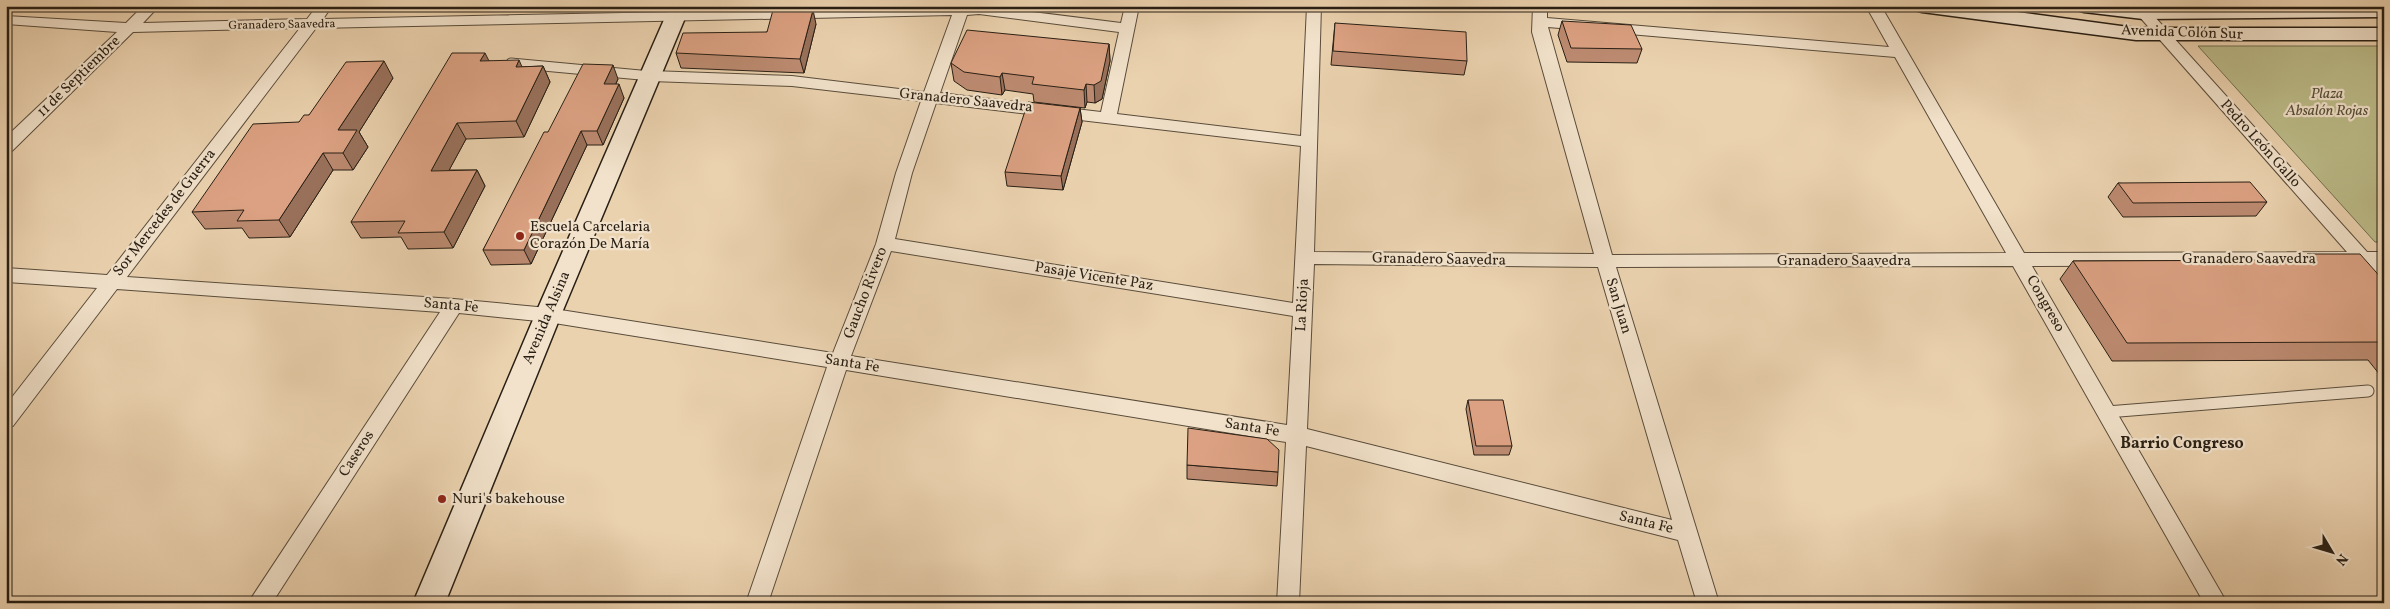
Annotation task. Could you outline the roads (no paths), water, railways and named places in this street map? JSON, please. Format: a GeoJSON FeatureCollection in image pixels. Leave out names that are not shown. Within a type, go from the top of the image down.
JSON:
{"type":"FeatureCollection","features":[{"type":"Feature","properties":{"kind":"main road","name":"Avenida Colón Sur"},"geometry":{"type":"LineString","coordinates":[[1922,6],[2136,34],[2384,34]]}},
{"type":"Feature","properties":{"kind":"main road","name":"Avenida Colón Sur"},"geometry":{"type":"LineString","coordinates":[[2084,6],[2140,10],[2384,11]]}},
{"type":"Feature","properties":{"kind":"main road","name":"Avenida Alsina"},"geometry":{"type":"LineString","coordinates":[[429,603],[548,315],[678,11]]}},
{"type":"Feature","properties":{"kind":"street","name":"11 de Septiembre"},"geometry":{"type":"LineString","coordinates":[[6,147],[152,6]]}},
{"type":"Feature","properties":{"kind":"street","name":"Sor Mercedes de Guerra"},"geometry":{"type":"LineString","coordinates":[[6,420],[325,6]]}},
{"type":"Feature","properties":{"kind":"street"},"geometry":{"type":"LineString","coordinates":[[1108,117],[1132,6]]}},
{"type":"Feature","properties":{"kind":"street","name":"La Rioja"},"geometry":{"type":"LineString","coordinates":[[1288,603],[1305,258],[1314,6]]}},
{"type":"Feature","properties":{"kind":"street","name":"Congreso"},"geometry":{"type":"LineString","coordinates":[[1874,6],[2216,603]]}},
{"type":"Feature","properties":{"kind":"street","name":"Granadero Saavedra"},"geometry":{"type":"LineString","coordinates":[[6,20],[130,28],[311,24],[678,11],[961,10],[997,12],[1127,28]]}},
{"type":"Feature","properties":{"kind":"street","name":"Gaucho Rivero"},"geometry":{"type":"LineString","coordinates":[[757,603],[838,362],[885,244],[904,173],[961,10]]}},
{"type":"Feature","properties":{"kind":"street","name":"Pedro León Gallo"},"geometry":{"type":"LineString","coordinates":[[2140,10],[2384,282]]}},
{"type":"Feature","properties":{"kind":"street"},"geometry":{"type":"LineString","coordinates":[[1540,14],[1900,53]]}},
{"type":"Feature","properties":{"kind":"street","name":"San Juan"},"geometry":{"type":"LineString","coordinates":[[1540,14],[1540,32],[1605,262],[1708,603]]}},
{"type":"Feature","properties":{"kind":"street","name":"Granadero Saavedra"},"geometry":{"type":"LineString","coordinates":[[651,76],[792,81],[1309,142]]}},
{"type":"Feature","properties":{"kind":"street","name":"Pasaje Vicente Paz"},"geometry":{"type":"LineString","coordinates":[[885,244],[1302,311]]}},
{"type":"Feature","properties":{"kind":"street","name":"Granadero Saavedra"},"geometry":{"type":"LineString","coordinates":[[1305,258],[1605,262],[2384,258]]}},
{"type":"Feature","properties":{"kind":"street","name":"Santa Fe"},"geometry":{"type":"LineString","coordinates":[[6,275],[454,306],[548,315],[1296,435],[1686,533]]}},
{"type":"Feature","properties":{"kind":"street","name":"Caseros"},"geometry":{"type":"LineString","coordinates":[[259,603],[454,306]]}},
{"type":"Feature","properties":{"kind":"lane"},"geometry":{"type":"LineString","coordinates":[[511,63],[651,76]]}},
{"type":"Feature","properties":{"kind":"lane"},"geometry":{"type":"LineString","coordinates":[[2107,412],[2368,392]]}},
{"type":"Feature","properties":{"kind":"place","name":"Escuela Carcelaria Corazón De María"},"geometry":{"type":"Point","coordinates":[520,236]}},
{"type":"Feature","properties":{"kind":"place","name":"Nuri's bakehouse"},"geometry":{"type":"Point","coordinates":[442,499]}},
{"type":"Feature","properties":{"kind":"district","name":"Barrio Congreso"},"geometry":{"type":"Point","coordinates":[2182,444]}},
{"type":"Feature","properties":{"kind":"park label","name":"Plaza Absalón Rojas"},"geometry":{"type":"Point","coordinates":[2327,102]}}]}
